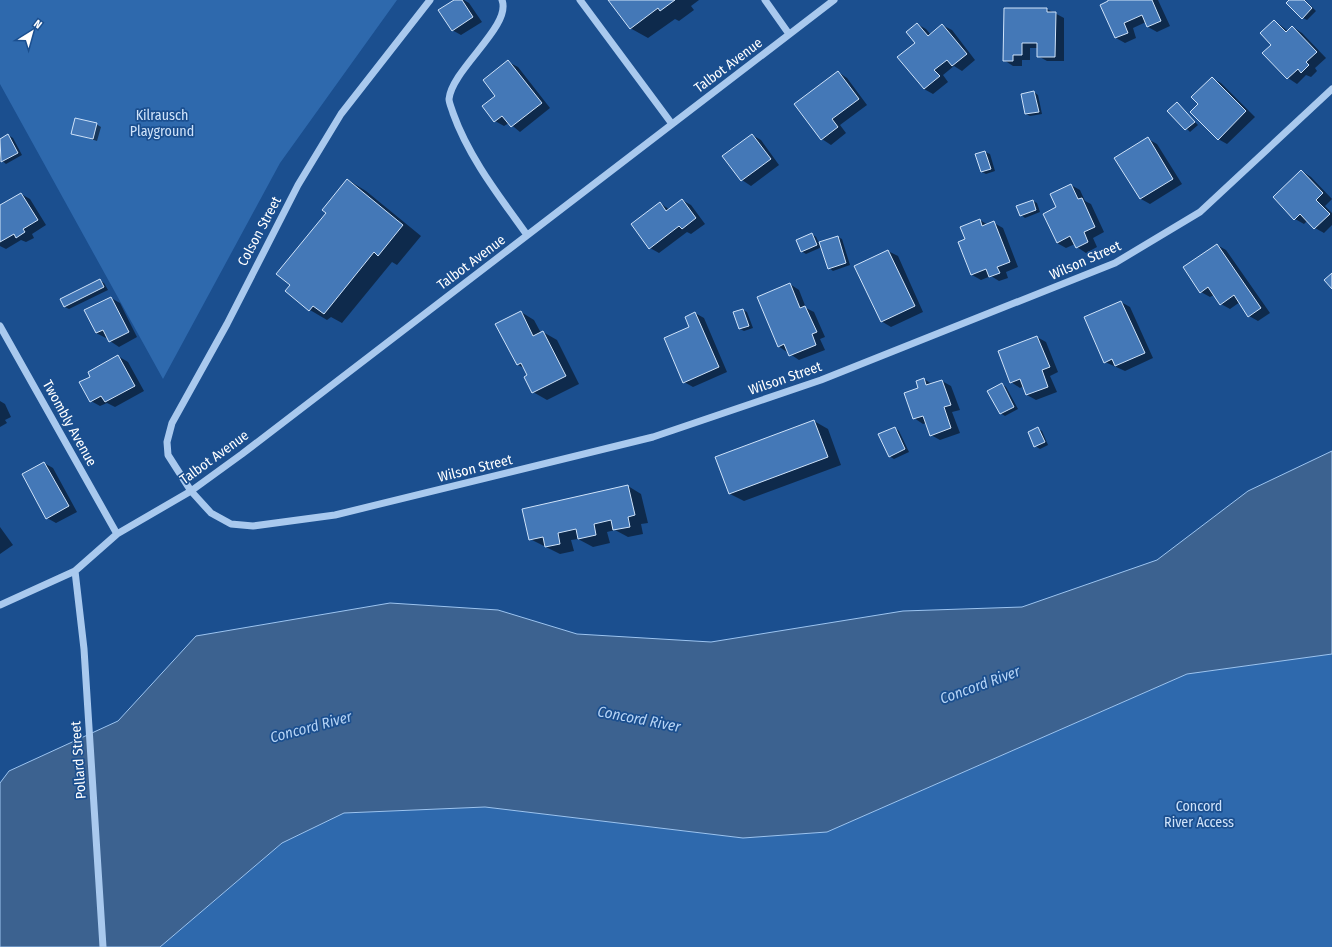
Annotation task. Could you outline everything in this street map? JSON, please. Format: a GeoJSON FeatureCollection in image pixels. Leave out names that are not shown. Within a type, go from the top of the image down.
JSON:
{"type":"FeatureCollection","features":[{"type":"Feature","properties":{"kind":"street","name":"Colson Street"},"geometry":{"type":"LineString","coordinates":[[191,491],[168,455],[167,442],[172,423],[227,324],[298,185],[341,114],[430,0]]}},
{"type":"Feature","properties":{"kind":"street"},"geometry":{"type":"LineString","coordinates":[[502,0],[504,4],[499,21],[457,77],[449,100],[460,134],[527,235]]}},
{"type":"Feature","properties":{"kind":"street"},"geometry":{"type":"LineString","coordinates":[[580,0],[672,124]]}},
{"type":"Feature","properties":{"kind":"street"},"geometry":{"type":"LineString","coordinates":[[765,0],[789,34]]}},
{"type":"Feature","properties":{"kind":"street","name":"Talbot Avenue"},"geometry":{"type":"LineString","coordinates":[[117,534],[191,491],[242,454],[834,0]]}},
{"type":"Feature","properties":{"kind":"street","name":"Wilson Street"},"geometry":{"type":"LineString","coordinates":[[191,491],[210,513],[231,524],[253,526],[335,515],[653,437],[821,380],[1115,263],[1200,212],[1332,89]]}},
{"type":"Feature","properties":{"kind":"street","name":"Twombly Avenue"},"geometry":{"type":"LineString","coordinates":[[0,326],[117,534]]}},
{"type":"Feature","properties":{"kind":"street"},"geometry":{"type":"LineString","coordinates":[[0,605],[75,571],[117,534]]}},
{"type":"Feature","properties":{"kind":"street","name":"Pollard Street"},"geometry":{"type":"LineString","coordinates":[[75,571],[84,649],[103,947]]}},
{"type":"Feature","properties":{"kind":"green space","name":"Kilrausch Playground"},"geometry":{"type":"Polygon","coordinates":[[[0,0],[397,0],[280,163],[163,379],[0,84],[0,0]]]}},
{"type":"Feature","properties":{"kind":"green space","name":"Concord River Access"},"geometry":{"type":"Polygon","coordinates":[[[1332,654],[1332,947],[160,947],[282,843],[344,813],[485,807],[743,838],[827,832],[1187,674],[1332,654]]]}},
{"type":"Feature","properties":{"kind":"water","name":"Concord River"},"geometry":{"type":"Polygon","coordinates":[[[1332,451],[1332,654],[1187,674],[827,832],[743,838],[485,807],[344,813],[282,843],[160,947],[0,947],[0,783],[9,771],[118,721],[196,636],[390,603],[498,610],[577,634],[711,642],[903,611],[1022,607],[1157,560],[1248,491],[1332,451]]]}},
{"type":"Feature","properties":{"kind":"building"},"geometry":{"type":"Polygon","coordinates":[[[454,0],[462,0],[473,17],[452,31],[438,10],[454,0]]]}},
{"type":"Feature","properties":{"kind":"building"},"geometry":{"type":"Polygon","coordinates":[[[608,0],[675,0],[660,11],[658,8],[630,29],[608,0]]]}},
{"type":"Feature","properties":{"kind":"building"},"geometry":{"type":"Polygon","coordinates":[[[1108,0],[1152,0],[1161,21],[1147,27],[1142,15],[1124,23],[1128,33],[1115,38],[1100,5],[1108,0]]]}},
{"type":"Feature","properties":{"kind":"building"},"geometry":{"type":"Polygon","coordinates":[[[1289,0],[1304,0],[1312,8],[1302,19],[1286,3],[1289,0]]]}},
{"type":"Feature","properties":{"kind":"building"},"geometry":{"type":"Polygon","coordinates":[[[1004,8],[1047,8],[1047,12],[1056,12],[1055,57],[1037,57],[1037,43],[1022,43],[1022,55],[1013,55],[1013,61],[1003,61],[1004,8]]]}},
{"type":"Feature","properties":{"kind":"building"},"geometry":{"type":"Polygon","coordinates":[[[1274,20],[1286,32],[1292,26],[1317,52],[1306,62],[1309,65],[1301,73],[1298,69],[1287,79],[1262,53],[1271,45],[1260,33],[1274,20]]]}},
{"type":"Feature","properties":{"kind":"building"},"geometry":{"type":"Polygon","coordinates":[[[917,23],[928,36],[942,24],[967,54],[952,66],[947,60],[934,70],[940,76],[924,89],[897,57],[915,43],[906,32],[917,23]]]}},
{"type":"Feature","properties":{"kind":"building"},"geometry":{"type":"Polygon","coordinates":[[[508,60],[542,103],[511,127],[502,116],[494,122],[482,106],[495,96],[483,80],[508,60]]]}},
{"type":"Feature","properties":{"kind":"building"},"geometry":{"type":"Polygon","coordinates":[[[838,71],[859,99],[832,119],[838,127],[821,140],[794,104],[838,71]]]}},
{"type":"Feature","properties":{"kind":"building"},"geometry":{"type":"Polygon","coordinates":[[[1212,77],[1246,111],[1218,140],[1190,112],[1198,104],[1191,97],[1212,77]]]}},
{"type":"Feature","properties":{"kind":"building"},"geometry":{"type":"Polygon","coordinates":[[[1034,91],[1039,112],[1025,114],[1021,94],[1034,91]]]}},
{"type":"Feature","properties":{"kind":"building"},"geometry":{"type":"Polygon","coordinates":[[[1177,102],[1195,122],[1185,130],[1167,111],[1177,102]]]}},
{"type":"Feature","properties":{"kind":"building"},"geometry":{"type":"Polygon","coordinates":[[[75,118],[97,123],[93,139],[71,134],[75,118]]]}},
{"type":"Feature","properties":{"kind":"building"},"geometry":{"type":"Polygon","coordinates":[[[8,134],[18,153],[1,162],[0,139],[8,134]]]}},
{"type":"Feature","properties":{"kind":"building"},"geometry":{"type":"Polygon","coordinates":[[[752,134],[771,159],[741,181],[722,156],[752,134]]]}},
{"type":"Feature","properties":{"kind":"building"},"geometry":{"type":"Polygon","coordinates":[[[1148,137],[1173,179],[1140,199],[1114,158],[1148,137]]]}},
{"type":"Feature","properties":{"kind":"building"},"geometry":{"type":"Polygon","coordinates":[[[985,151],[991,169],[981,172],[975,154],[985,151]]]}},
{"type":"Feature","properties":{"kind":"building"},"geometry":{"type":"Polygon","coordinates":[[[1301,170],[1323,193],[1316,200],[1330,214],[1314,229],[1300,214],[1294,220],[1273,197],[1301,170]]]}},
{"type":"Feature","properties":{"kind":"building"},"geometry":{"type":"Polygon","coordinates":[[[347,179],[403,225],[378,256],[374,252],[324,314],[313,306],[309,311],[285,291],[290,285],[276,274],[326,213],[322,210],[347,179]]]}},
{"type":"Feature","properties":{"kind":"building"},"geometry":{"type":"Polygon","coordinates":[[[1071,184],[1078,199],[1082,198],[1095,227],[1084,232],[1088,242],[1076,248],[1070,236],[1057,243],[1043,214],[1056,207],[1050,194],[1071,184]]]}},
{"type":"Feature","properties":{"kind":"building"},"geometry":{"type":"Polygon","coordinates":[[[21,193],[38,220],[23,229],[25,232],[16,238],[14,234],[0,242],[0,205],[21,193]]]}},
{"type":"Feature","properties":{"kind":"building"},"geometry":{"type":"Polygon","coordinates":[[[682,199],[696,218],[682,229],[679,226],[649,249],[631,224],[660,202],[666,211],[682,199]]]}},
{"type":"Feature","properties":{"kind":"building"},"geometry":{"type":"Polygon","coordinates":[[[1033,200],[1036,210],[1020,216],[1016,206],[1033,200]]]}},
{"type":"Feature","properties":{"kind":"building"},"geometry":{"type":"Polygon","coordinates":[[[980,219],[982,226],[994,221],[1010,262],[997,267],[1000,273],[989,277],[986,269],[971,275],[958,242],[965,239],[960,227],[980,219]]]}},
{"type":"Feature","properties":{"kind":"building"},"geometry":{"type":"Polygon","coordinates":[[[812,233],[817,245],[801,252],[796,240],[812,233]]]}},
{"type":"Feature","properties":{"kind":"building"},"geometry":{"type":"Polygon","coordinates":[[[838,236],[846,263],[828,269],[819,242],[838,236]]]}},
{"type":"Feature","properties":{"kind":"building"},"geometry":{"type":"Polygon","coordinates":[[[1217,244],[1261,308],[1248,317],[1234,295],[1220,305],[1208,287],[1200,293],[1183,267],[1217,244]]]}},
{"type":"Feature","properties":{"kind":"building"},"geometry":{"type":"Polygon","coordinates":[[[888,250],[915,306],[881,322],[854,266],[888,250]]]}},
{"type":"Feature","properties":{"kind":"building"},"geometry":{"type":"Polygon","coordinates":[[[1332,273],[1332,289],[1324,280],[1332,273]]]}},
{"type":"Feature","properties":{"kind":"building"},"geometry":{"type":"Polygon","coordinates":[[[100,279],[104,287],[64,307],[60,299],[100,279]]]}},
{"type":"Feature","properties":{"kind":"building"},"geometry":{"type":"Polygon","coordinates":[[[790,283],[800,308],[805,306],[817,332],[812,334],[816,345],[789,356],[784,344],[778,347],[757,297],[790,283]]]}},
{"type":"Feature","properties":{"kind":"building"},"geometry":{"type":"Polygon","coordinates":[[[111,297],[129,332],[109,342],[103,330],[96,333],[84,310],[111,297]]]}},
{"type":"Feature","properties":{"kind":"building"},"geometry":{"type":"Polygon","coordinates":[[[1121,301],[1145,353],[1115,366],[1112,359],[1104,363],[1084,317],[1121,301]]]}},
{"type":"Feature","properties":{"kind":"building"},"geometry":{"type":"Polygon","coordinates":[[[743,309],[749,326],[739,329],[733,312],[743,309]]]}},
{"type":"Feature","properties":{"kind":"building"},"geometry":{"type":"Polygon","coordinates":[[[521,311],[533,336],[543,331],[566,376],[532,393],[524,377],[527,375],[521,363],[517,365],[495,324],[521,311]]]}},
{"type":"Feature","properties":{"kind":"building"},"geometry":{"type":"Polygon","coordinates":[[[695,312],[719,367],[683,383],[664,338],[689,327],[685,317],[695,312]]]}},
{"type":"Feature","properties":{"kind":"building"},"geometry":{"type":"Polygon","coordinates":[[[1037,336],[1050,367],[1042,370],[1048,387],[1026,395],[1020,379],[1010,383],[998,351],[1037,336]]]}},
{"type":"Feature","properties":{"kind":"building"},"geometry":{"type":"Polygon","coordinates":[[[118,355],[135,386],[105,402],[101,396],[90,402],[79,382],[90,377],[88,372],[118,355]]]}},
{"type":"Feature","properties":{"kind":"building"},"geometry":{"type":"Polygon","coordinates":[[[924,378],[926,385],[942,380],[951,405],[944,407],[951,428],[930,436],[923,416],[913,419],[904,393],[918,388],[916,381],[924,378]]]}},
{"type":"Feature","properties":{"kind":"building"},"geometry":{"type":"Polygon","coordinates":[[[1002,383],[1014,407],[1000,414],[987,391],[1002,383]]]}},
{"type":"Feature","properties":{"kind":"building"},"geometry":{"type":"Polygon","coordinates":[[[814,420],[828,457],[729,494],[715,457],[814,420]]]}},
{"type":"Feature","properties":{"kind":"building"},"geometry":{"type":"Polygon","coordinates":[[[895,427],[905,449],[889,457],[878,434],[895,427]]]}},
{"type":"Feature","properties":{"kind":"building"},"geometry":{"type":"Polygon","coordinates":[[[1038,427],[1045,442],[1034,447],[1028,432],[1038,427]]]}},
{"type":"Feature","properties":{"kind":"building"},"geometry":{"type":"Polygon","coordinates":[[[44,462],[69,506],[46,519],[22,474],[44,462]]]}},
{"type":"Feature","properties":{"kind":"building"},"geometry":{"type":"Polygon","coordinates":[[[628,485],[635,515],[628,517],[630,527],[613,530],[611,520],[594,524],[596,535],[578,539],[576,529],[558,533],[560,544],[545,547],[543,537],[529,540],[522,509],[628,485]]]}}]}
